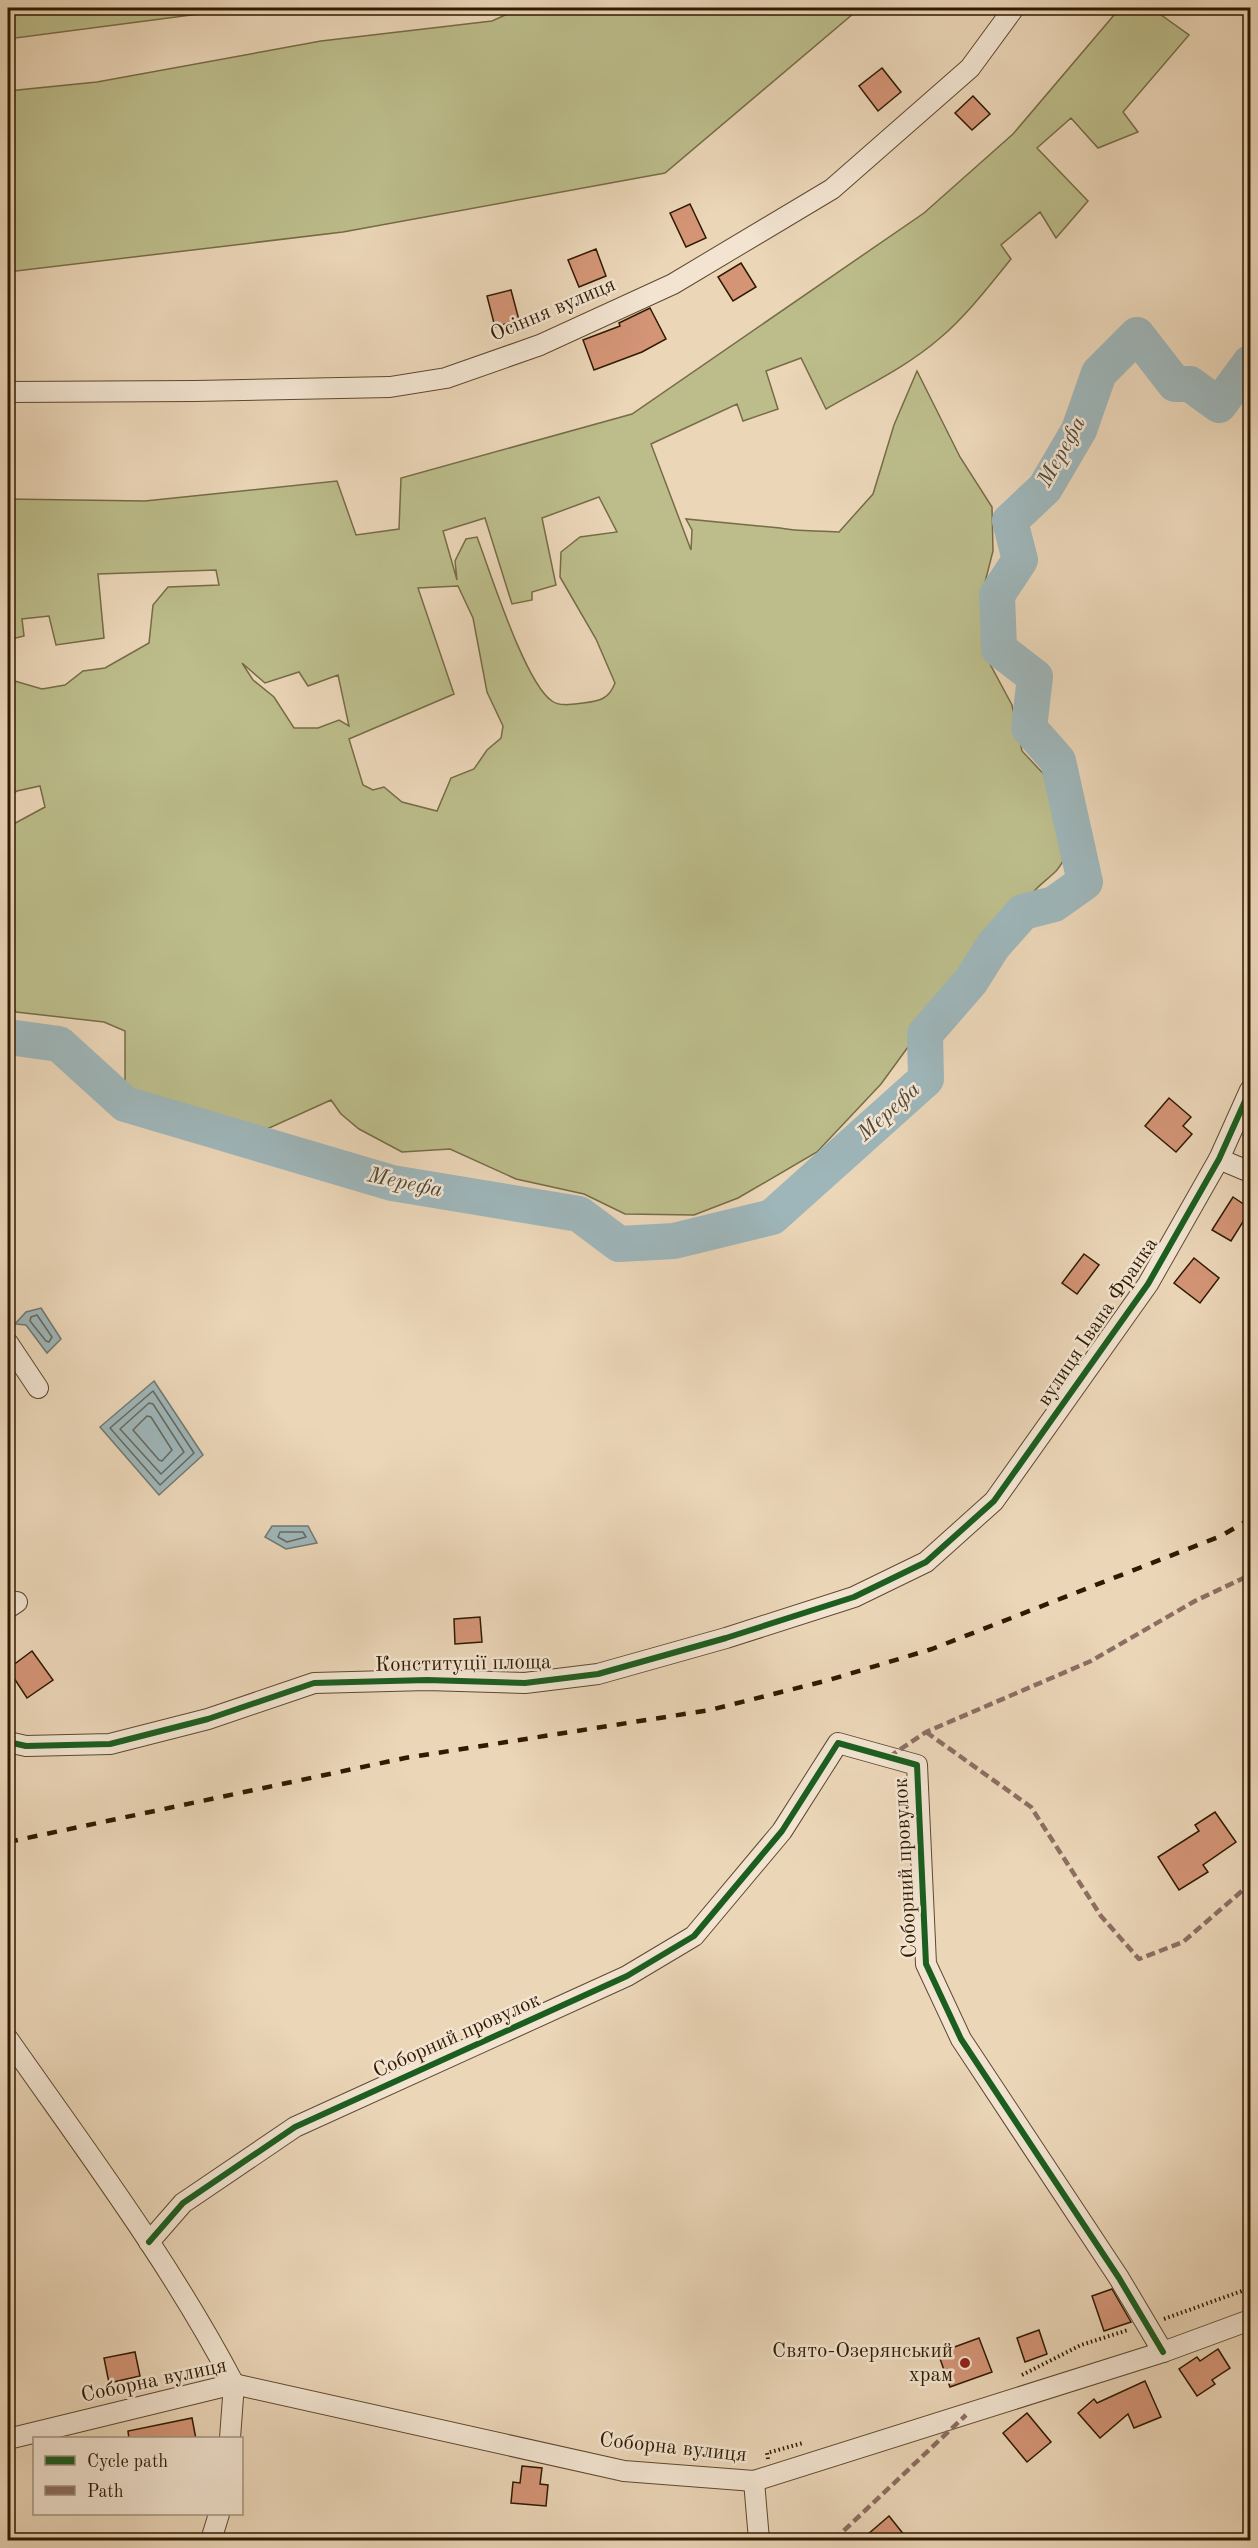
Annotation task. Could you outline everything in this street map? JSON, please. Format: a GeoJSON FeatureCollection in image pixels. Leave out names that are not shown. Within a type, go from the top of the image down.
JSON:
{"type":"FeatureCollection","features":[{"type":"Feature","properties":{"kind":"street","name":"Осіння вулиця"},"geometry":{"type":"LineString","coordinates":[[8,392],[390,387],[446,378],[540,345],[673,284],[832,189],[970,68],[1014,8]]}},
{"type":"Feature","properties":{"kind":"street","name":"вулиця Івана Франка"},"geometry":{"type":"LineString","coordinates":[[994,1501],[1148,1284],[1219,1159],[1251,1090]]}},
{"type":"Feature","properties":{"kind":"street"},"geometry":{"type":"LineString","coordinates":[[1219,1159],[1251,1172]]}},
{"type":"Feature","properties":{"kind":"street"},"geometry":{"type":"LineString","coordinates":[[8,1343],[38,1388]]}},
{"type":"Feature","properties":{"kind":"street","name":"Конституції площа"},"geometry":{"type":"LineString","coordinates":[[8,1742],[26,1746],[110,1744],[208,1719],[314,1683],[427,1680],[525,1683],[598,1674],[726,1638],[854,1597],[926,1562],[994,1501]]}},
{"type":"Feature","properties":{"kind":"street","name":"Соборний провулок"},"geometry":{"type":"LineString","coordinates":[[149,2242],[183,2202],[295,2127],[627,1976],[694,1936],[783,1832],[838,1743],[917,1765],[926,1964],[961,2039],[1119,2278],[1162,2352]]}},
{"type":"Feature","properties":{"kind":"street"},"geometry":{"type":"LineString","coordinates":[[8,2039],[149,2242],[204,2328],[234,2384],[230,2437]]}},
{"type":"Feature","properties":{"kind":"street","name":"Соборна вулиця"},"geometry":{"type":"LineString","coordinates":[[8,2439],[234,2384],[624,2471],[763,2478],[1162,2352],[1251,2320]]}},
{"type":"Feature","properties":{"kind":"street"},"geometry":{"type":"LineString","coordinates":[[759,2541],[763,2478]]}},
{"type":"Feature","properties":{"kind":"street"},"geometry":{"type":"LineString","coordinates":[[211,2541],[219,2515]]}},
{"type":"Feature","properties":{"kind":"path"},"geometry":{"type":"LineString","coordinates":[[1015,2377],[1081,2345],[1251,2288]]}},
{"type":"Feature","properties":{"kind":"path"},"geometry":{"type":"LineString","coordinates":[[763,2478],[767,2453],[807,2442]]}},
{"type":"Feature","properties":{"kind":"green space"},"geometry":{"type":"Polygon","coordinates":[[[8,8],[245,8],[8,39],[8,8]]]}},
{"type":"Feature","properties":{"kind":"green space"},"geometry":{"type":"Polygon","coordinates":[[[521,8],[860,8],[665,173],[343,232],[8,272],[8,91],[97,82],[321,41],[492,21],[521,8]]]}},
{"type":"Feature","properties":{"kind":"green space"},"geometry":{"type":"Polygon","coordinates":[[[1120,8],[1158,8],[1157,12],[1189,35],[1123,112],[1138,132],[1098,148],[1071,118],[1037,148],[1088,201],[1056,238],[1040,212],[1001,245],[1011,259],[969,310],[950,329],[914,358],[826,409],[801,358],[766,371],[778,409],[743,421],[737,404],[651,444],[691,550],[692,530],[686,519],[794,530],[839,532],[873,494],[894,425],[917,371],[960,457],[992,507],[993,551],[982,594],[990,664],[1012,705],[1022,751],[1053,784],[1068,852],[1056,871],[1027,900],[1023,912],[984,934],[973,953],[930,1007],[908,1047],[881,1084],[817,1152],[738,1198],[694,1215],[625,1214],[584,1194],[516,1179],[450,1149],[402,1152],[359,1129],[341,1114],[331,1100],[267,1129],[198,1119],[153,1104],[125,1104],[125,1031],[104,1022],[16,1012],[8,999],[8,827],[45,807],[40,786],[17,791],[8,798],[8,679],[42,689],[65,685],[83,671],[105,668],[149,643],[153,605],[168,587],[219,585],[216,570],[98,574],[104,638],[56,645],[49,616],[22,619],[24,636],[8,640],[8,499],[145,501],[337,481],[356,535],[399,529],[401,478],[632,414],[924,213],[1013,134],[1120,8]],[[599,497],[542,518],[556,585],[532,592],[532,600],[512,604],[485,518],[443,531],[457,580],[455,561],[466,539],[477,537],[509,625],[531,673],[542,690],[552,701],[559,704],[599,700],[610,693],[615,683],[596,639],[560,577],[561,552],[580,537],[617,532],[599,497]],[[458,586],[418,588],[454,694],[349,739],[363,785],[373,790],[384,787],[402,802],[437,811],[451,778],[474,769],[487,750],[501,738],[503,726],[487,692],[473,618],[458,586]],[[242,663],[253,680],[274,697],[294,728],[318,728],[339,720],[349,726],[338,675],[308,686],[299,672],[265,683],[242,663]]]}},
{"type":"Feature","properties":{"kind":"water"},"geometry":{"type":"Polygon","coordinates":[[[41,1308],[61,1339],[47,1353],[26,1325],[15,1324],[26,1312],[41,1308]]]}},
{"type":"Feature","properties":{"kind":"water"},"geometry":{"type":"Polygon","coordinates":[[[154,1381],[203,1455],[159,1495],[100,1427],[154,1381]]]}},
{"type":"Feature","properties":{"kind":"water"},"geometry":{"type":"Polygon","coordinates":[[[272,1526],[308,1526],[317,1543],[286,1549],[265,1537],[272,1526]]]}},
{"type":"Feature","properties":{"kind":"building"},"geometry":{"type":"Polygon","coordinates":[[[882,68],[901,92],[878,111],[859,86],[882,68]]]}},
{"type":"Feature","properties":{"kind":"building"},"geometry":{"type":"Polygon","coordinates":[[[973,96],[990,114],[972,130],[955,113],[973,96]]]}},
{"type":"Feature","properties":{"kind":"building"},"geometry":{"type":"Polygon","coordinates":[[[690,204],[706,238],[686,247],[670,213],[690,204]]]}},
{"type":"Feature","properties":{"kind":"building"},"geometry":{"type":"Polygon","coordinates":[[[596,249],[606,276],[579,287],[568,260],[596,249]]]}},
{"type":"Feature","properties":{"kind":"building"},"geometry":{"type":"Polygon","coordinates":[[[741,263],[756,287],[733,301],[718,277],[741,263]]]}},
{"type":"Feature","properties":{"kind":"building"},"geometry":{"type":"Polygon","coordinates":[[[511,290],[519,320],[495,327],[487,296],[511,290]]]}},
{"type":"Feature","properties":{"kind":"building"},"geometry":{"type":"Polygon","coordinates":[[[650,308],[666,339],[642,352],[594,370],[583,340],[620,326],[619,323],[650,308]]]}},
{"type":"Feature","properties":{"kind":"building"},"geometry":{"type":"Polygon","coordinates":[[[1169,1098],[1191,1117],[1183,1126],[1192,1134],[1176,1152],[1145,1126],[1169,1098]]]}},
{"type":"Feature","properties":{"kind":"building"},"geometry":{"type":"Polygon","coordinates":[[[1233,1197],[1251,1209],[1231,1241],[1212,1230],[1233,1197]]]}},
{"type":"Feature","properties":{"kind":"building"},"geometry":{"type":"Polygon","coordinates":[[[1084,1254],[1099,1265],[1077,1294],[1062,1283],[1084,1254]]]}},
{"type":"Feature","properties":{"kind":"building"},"geometry":{"type":"Polygon","coordinates":[[[1194,1258],[1219,1278],[1200,1303],[1174,1283],[1194,1258]]]}},
{"type":"Feature","properties":{"kind":"building"},"geometry":{"type":"Polygon","coordinates":[[[480,1617],[482,1642],[455,1644],[454,1619],[480,1617]]]}},
{"type":"Feature","properties":{"kind":"building"},"geometry":{"type":"Polygon","coordinates":[[[32,1651],[53,1680],[27,1698],[8,1669],[32,1651]]]}},
{"type":"Feature","properties":{"kind":"building"},"geometry":{"type":"Polygon","coordinates":[[[1215,1812],[1236,1842],[1203,1865],[1208,1872],[1179,1890],[1158,1857],[1199,1831],[1195,1825],[1215,1812]]]}},
{"type":"Feature","properties":{"kind":"building"},"geometry":{"type":"Polygon","coordinates":[[[1112,2289],[1131,2322],[1104,2331],[1092,2296],[1112,2289]]]}},
{"type":"Feature","properties":{"kind":"building"},"geometry":{"type":"Polygon","coordinates":[[[1039,2330],[1047,2354],[1025,2362],[1017,2338],[1039,2330]]]}},
{"type":"Feature","properties":{"kind":"building","name":"Свято-Озерянський храм"},"geometry":{"type":"Polygon","coordinates":[[[979,2338],[992,2372],[950,2387],[938,2353],[979,2338]]]}},
{"type":"Feature","properties":{"kind":"building"},"geometry":{"type":"Polygon","coordinates":[[[1218,2349],[1230,2368],[1212,2380],[1215,2384],[1197,2396],[1179,2369],[1197,2357],[1200,2361],[1218,2349]]]}},
{"type":"Feature","properties":{"kind":"building"},"geometry":{"type":"Polygon","coordinates":[[[135,2352],[140,2376],[109,2383],[104,2358],[135,2352]]]}},
{"type":"Feature","properties":{"kind":"building"},"geometry":{"type":"Polygon","coordinates":[[[1145,2381],[1161,2417],[1134,2428],[1128,2414],[1100,2438],[1078,2413],[1094,2399],[1097,2403],[1145,2381]]]}},
{"type":"Feature","properties":{"kind":"building"},"geometry":{"type":"Polygon","coordinates":[[[1027,2413],[1051,2442],[1027,2462],[1003,2433],[1027,2413]]]}},
{"type":"Feature","properties":{"kind":"building"},"geometry":{"type":"Polygon","coordinates":[[[192,2418],[196,2437],[129,2437],[128,2431],[192,2418]]]}},
{"type":"Feature","properties":{"kind":"building"},"geometry":{"type":"Polygon","coordinates":[[[522,2466],[542,2468],[540,2484],[548,2485],[546,2506],[511,2503],[513,2482],[520,2483],[522,2466]]]}},
{"type":"Feature","properties":{"kind":"building"},"geometry":{"type":"Polygon","coordinates":[[[889,2516],[909,2541],[860,2541],[889,2516]]]}},
{"type":"Feature","properties":{"kind":"waterway","name":"Мерефа"},"geometry":{"type":"LineString","coordinates":[[8,1037],[59,1044],[125,1104],[392,1183],[579,1214],[619,1244],[674,1241],[772,1217],[926,1079],[925,1034],[971,981],[993,946],[1023,912],[1054,904],[1085,882],[1058,761],[1029,728],[1035,677],[999,649],[997,595],[1020,560],[1010,521],[1045,488],[1079,430],[1099,373],[1137,335],[1175,384],[1190,384],[1219,405],[1250,363]]}},
{"type":"Feature","properties":{"kind":"railway"},"geometry":{"type":"LineString","coordinates":[[8,1842],[405,1758],[710,1710],[829,1680],[932,1649],[1221,1536],[1250,1519]]}},
{"type":"Feature","properties":{"kind":"marked path"},"geometry":{"type":"LineString","coordinates":[[889,1757],[926,1732],[1091,1661],[1195,1601],[1250,1575]]}},
{"type":"Feature","properties":{"kind":"marked path"},"geometry":{"type":"LineString","coordinates":[[926,1732],[1031,1807],[1101,1916],[1139,1959],[1183,1942],[1250,1884]]}},
{"type":"Feature","properties":{"kind":"marked path"},"geometry":{"type":"LineString","coordinates":[[834,2540],[966,2415]]}},
{"type":"Feature","properties":{"kind":"cycle path"},"geometry":{"type":"LineString","coordinates":[[8,1742],[26,1746],[110,1744],[208,1719],[314,1683],[427,1680],[525,1683],[598,1674],[726,1638],[854,1597],[926,1562],[994,1501],[1148,1284],[1219,1159],[1250,1090]]}},
{"type":"Feature","properties":{"kind":"cycle path"},"geometry":{"type":"LineString","coordinates":[[149,2242],[183,2203],[295,2127],[627,1976],[694,1936],[782,1831],[838,1743],[917,1765],[926,1964],[961,2039],[1119,2278],[1163,2352]]}},
{"type":"Feature","properties":{"kind":"place","name":"Свято-Озерянський храм"},"geometry":{"type":"Point","coordinates":[965,2363]}}]}
